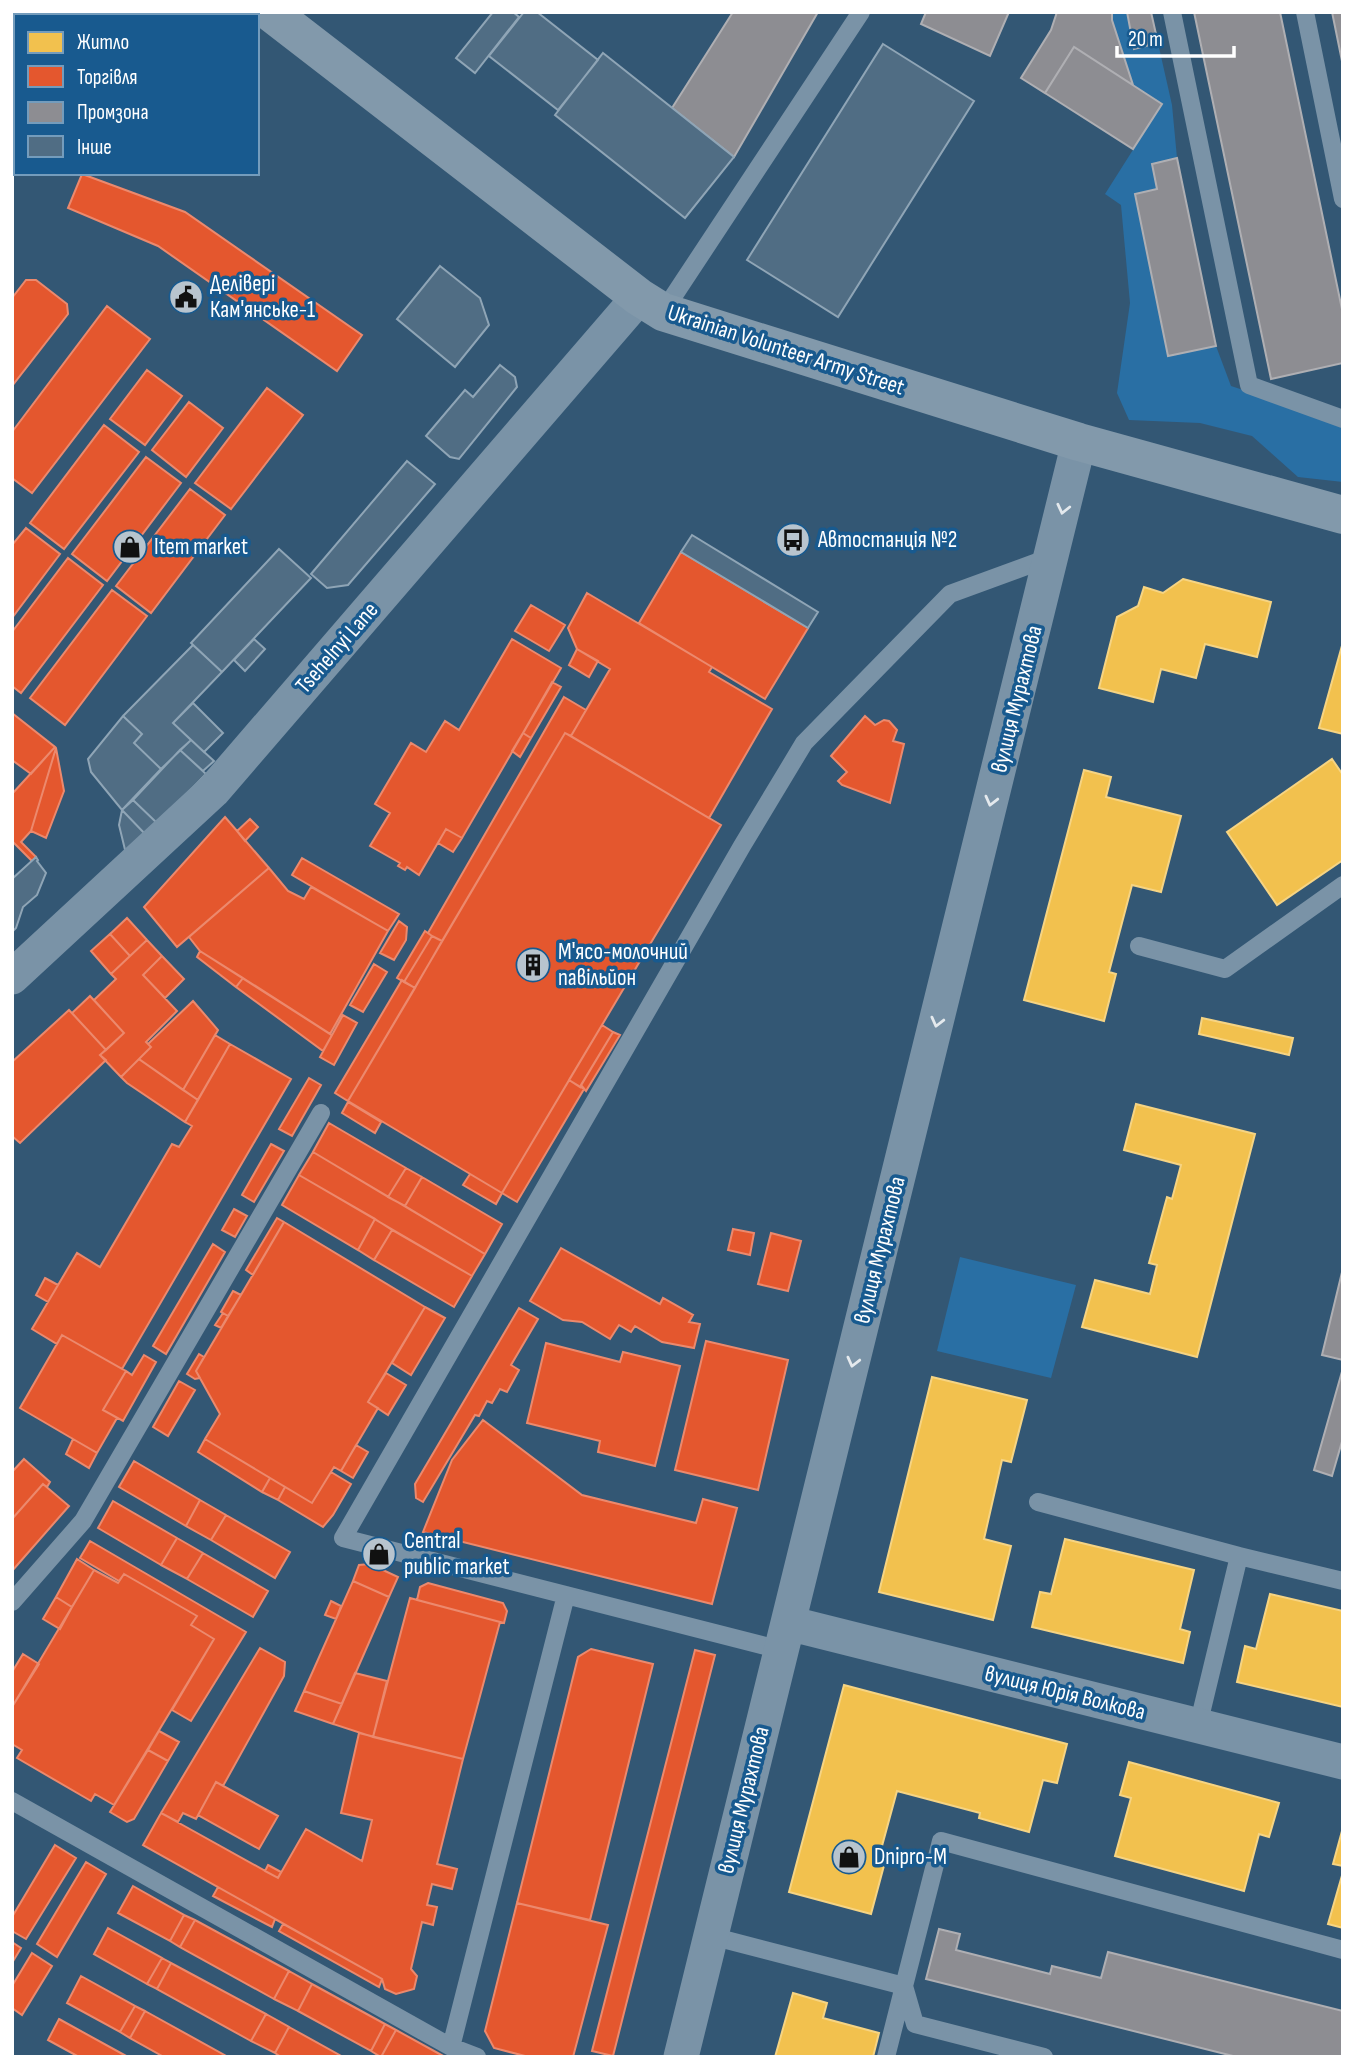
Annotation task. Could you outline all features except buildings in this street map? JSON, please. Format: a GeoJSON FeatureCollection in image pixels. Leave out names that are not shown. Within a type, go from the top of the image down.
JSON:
{"type":"FeatureCollection","features":[{"type":"Feature","properties":{"kind":"street","name":"Ukrainian Volunteer Army Street"},"geometry":{"type":"LineString","coordinates":[[270,12],[651,305],[1079,442],[1343,515]]}},
{"type":"Feature","properties":{"kind":"street","name":"Tsehelnyi Lane"},"geometry":{"type":"LineString","coordinates":[[12,976],[213,791],[651,305]]}},
{"type":"Feature","properties":{"kind":"street","name":"вулиця Мурахтова"},"geometry":{"type":"LineString","coordinates":[[681,2057],[1079,442]]}},
{"type":"Feature","properties":{"kind":"street","name":"вулиця Юрія Волкова"},"geometry":{"type":"LineString","coordinates":[[785,1637],[1198,1726],[1343,1762]]}},
{"type":"Feature","properties":{"kind":"lane"},"geometry":{"type":"LineString","coordinates":[[651,305],[861,12]]}},
{"type":"Feature","properties":{"kind":"lane"},"geometry":{"type":"LineString","coordinates":[[1172,12],[1249,385],[1343,419]]}},
{"type":"Feature","properties":{"kind":"lane"},"geometry":{"type":"LineString","coordinates":[[1305,12],[1343,200]]}},
{"type":"Feature","properties":{"kind":"lane"},"geometry":{"type":"LineString","coordinates":[[785,1637],[566,1595],[343,1538],[804,743],[950,594],[1052,557]]}},
{"type":"Feature","properties":{"kind":"lane"},"geometry":{"type":"LineString","coordinates":[[1139,946],[1225,969],[1343,885]]}},
{"type":"Feature","properties":{"kind":"lane"},"geometry":{"type":"LineString","coordinates":[[12,1602],[83,1521],[321,1113]]}},
{"type":"Feature","properties":{"kind":"lane"},"geometry":{"type":"LineString","coordinates":[[1038,1502],[1343,1581]]}},
{"type":"Feature","properties":{"kind":"lane"},"geometry":{"type":"LineString","coordinates":[[1198,1726],[1239,1556]]}},
{"type":"Feature","properties":{"kind":"lane"},"geometry":{"type":"LineString","coordinates":[[451,2047],[566,1595]]}},
{"type":"Feature","properties":{"kind":"lane"},"geometry":{"type":"LineString","coordinates":[[12,1801],[451,2047],[477,2057]]}},
{"type":"Feature","properties":{"kind":"lane"},"geometry":{"type":"LineString","coordinates":[[886,2057],[941,1840],[1343,1950]]}},
{"type":"Feature","properties":{"kind":"lane"},"geometry":{"type":"LineString","coordinates":[[711,1936],[904,1986]]}},
{"type":"Feature","properties":{"kind":"lane"},"geometry":{"type":"LineString","coordinates":[[904,1986],[915,2024],[1044,2057]]}},
{"type":"Feature","properties":{"kind":"shaded area"},"geometry":{"type":"Polygon","coordinates":[[[1112,12],[1127,12],[1134,48],[1158,43],[1172,105],[1177,158],[1152,164],[1157,189],[1135,194],[1168,356],[1216,346],[1231,386],[1343,423],[1343,482],[1298,477],[1252,436],[1200,423],[1129,420],[1117,393],[1130,303],[1121,205],[1105,194],[1162,104],[1133,85],[1112,20],[1112,12]]]}},
{"type":"Feature","properties":{"kind":"shaded area"},"geometry":{"type":"Polygon","coordinates":[[[960,1257],[1076,1285],[1051,1378],[937,1351],[960,1257]]]}},
{"type":"Feature","properties":{"kind":"place","name":"Делівері Кам'янське-1"},"geometry":{"type":"Point","coordinates":[186,297]}},
{"type":"Feature","properties":{"kind":"place","name":"Автостанція №2"},"geometry":{"type":"Point","coordinates":[793,540]}},
{"type":"Feature","properties":{"kind":"place","name":"Item market"},"geometry":{"type":"Point","coordinates":[130,547]}},
{"type":"Feature","properties":{"kind":"place","name":"М'ясо-молочний павільйон"},"geometry":{"type":"Point","coordinates":[533,965]}},
{"type":"Feature","properties":{"kind":"place","name":"Central public market"},"geometry":{"type":"Point","coordinates":[379,1554]}},
{"type":"Feature","properties":{"kind":"place","name":"Dnipro-M"},"geometry":{"type":"Point","coordinates":[849,1857]}}]}
